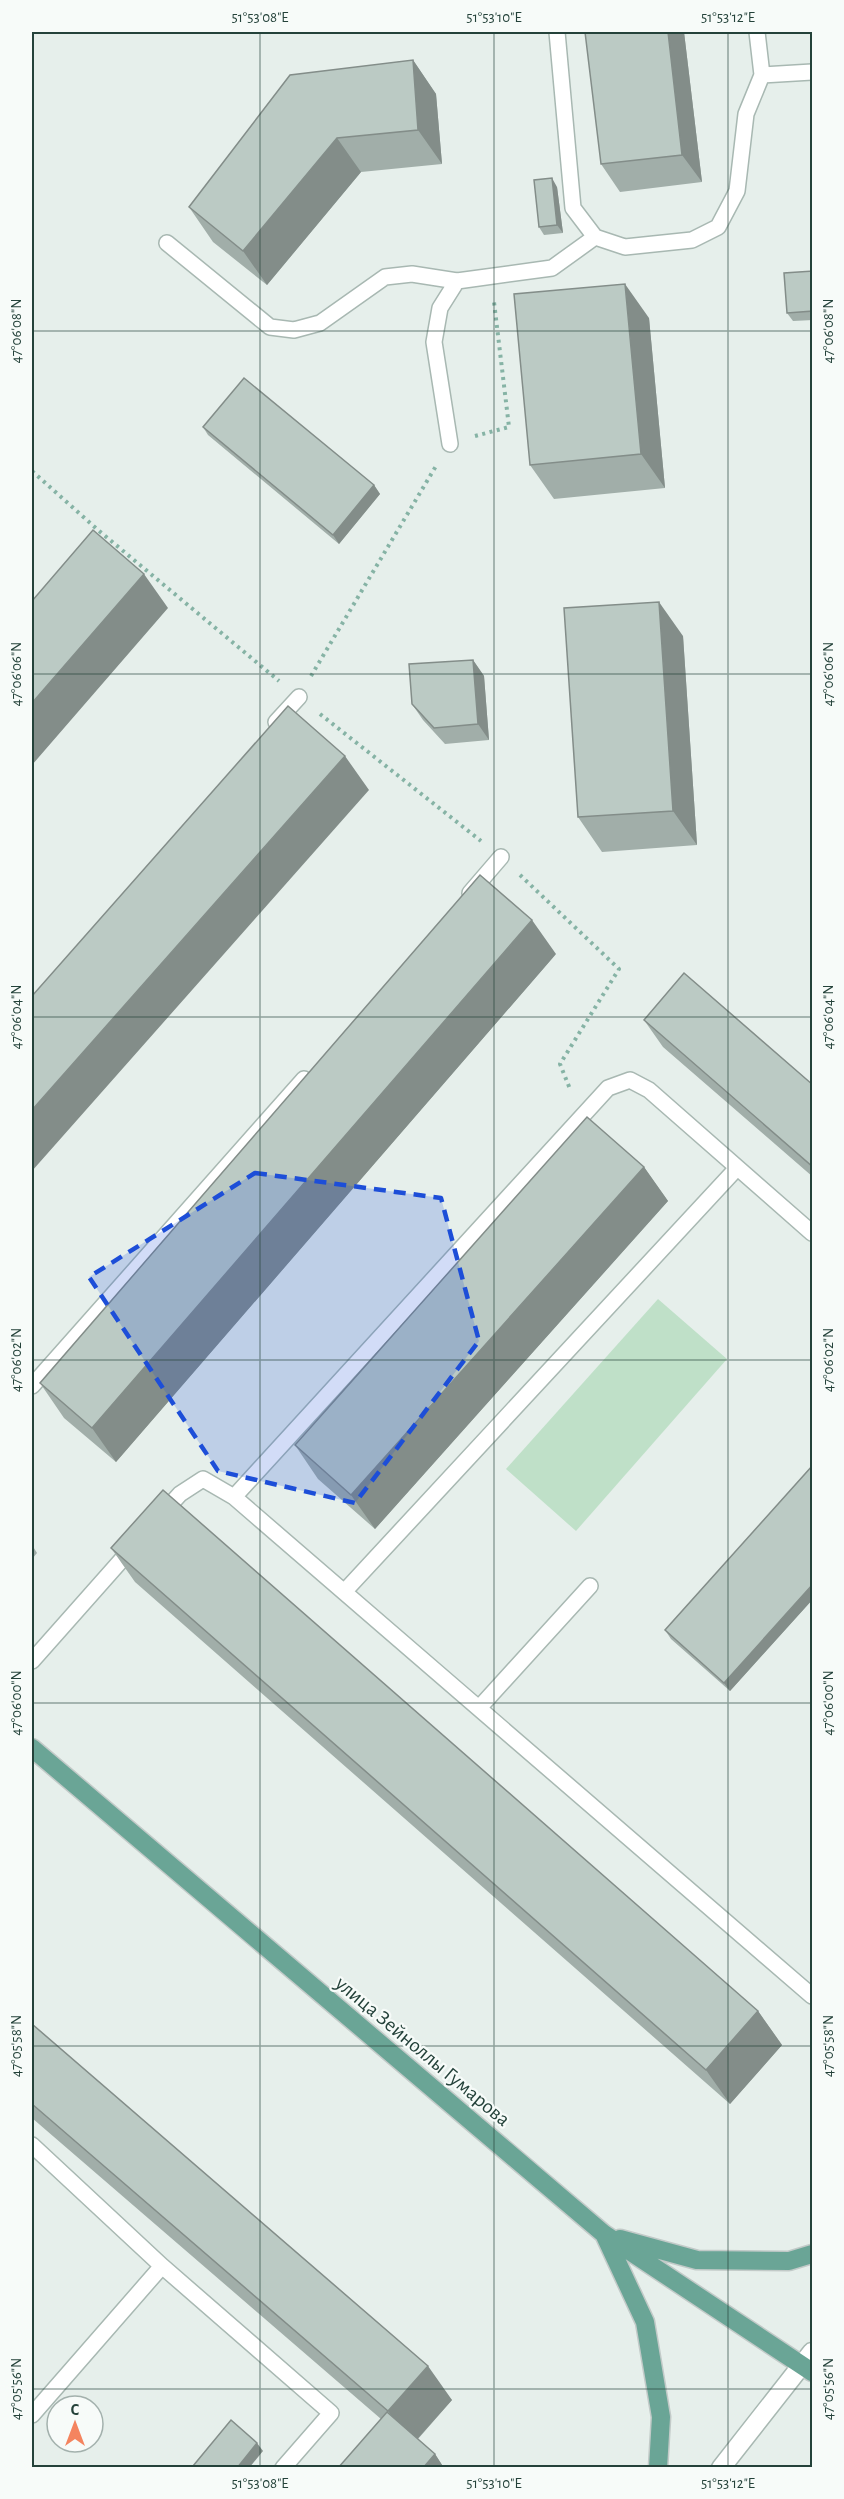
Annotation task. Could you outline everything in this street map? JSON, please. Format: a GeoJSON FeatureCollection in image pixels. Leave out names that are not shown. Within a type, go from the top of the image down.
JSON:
{"type":"FeatureCollection","features":[{"type":"Feature","properties":{"kind":"main road","name":"улица Зейноллы Гумарова"},"geometry":{"type":"LineString","coordinates":[[32,1748],[604,2234],[809,2363]]}},
{"type":"Feature","properties":{"kind":"main road"},"geometry":{"type":"LineString","coordinates":[[604,2234],[697,2260],[789,2261],[813,2254]]}},
{"type":"Feature","properties":{"kind":"main road"},"geometry":{"type":"LineString","coordinates":[[604,2234],[645,2322],[661,2417],[658,2468]]}},
{"type":"Feature","properties":{"kind":"street"},"geometry":{"type":"LineString","coordinates":[[721,2468],[809,2363]]}},
{"type":"Feature","properties":{"kind":"lane"},"geometry":{"type":"LineString","coordinates":[[557,32],[573,208],[595,237],[625,247],[692,240],[718,227],[737,191],[740,147],[746,114],[762,75],[757,32]]}},
{"type":"Feature","properties":{"kind":"lane"},"geometry":{"type":"LineString","coordinates":[[762,75],[813,72]]}},
{"type":"Feature","properties":{"kind":"lane"},"geometry":{"type":"LineString","coordinates":[[167,243],[270,327],[294,330],[320,323],[385,277],[412,274],[457,281],[515,275],[552,268],[595,237]]}},
{"type":"Feature","properties":{"kind":"lane"},"geometry":{"type":"LineString","coordinates":[[450,444],[434,342],[440,308],[457,281]]}},
{"type":"Feature","properties":{"kind":"lane"},"geometry":{"type":"LineString","coordinates":[[267,733],[299,697]]}},
{"type":"Feature","properties":{"kind":"lane"},"geometry":{"type":"LineString","coordinates":[[461,902],[501,857]]}},
{"type":"Feature","properties":{"kind":"lane"},"geometry":{"type":"LineString","coordinates":[[32,1386],[318,1063]]}},
{"type":"Feature","properties":{"kind":"lane"},"geometry":{"type":"LineString","coordinates":[[234,1497],[608,1088],[630,1080],[649,1090],[813,1233]]}},
{"type":"Feature","properties":{"kind":"lane"},"geometry":{"type":"LineString","coordinates":[[344,1592],[737,1168]]}},
{"type":"Feature","properties":{"kind":"lane"},"geometry":{"type":"LineString","coordinates":[[32,1661],[180,1494],[202,1479],[234,1497],[813,1996]]}},
{"type":"Feature","properties":{"kind":"lane"},"geometry":{"type":"LineString","coordinates":[[480,1708],[590,1586]]}},
{"type":"Feature","properties":{"kind":"lane"},"geometry":{"type":"LineString","coordinates":[[32,2145],[162,2266],[331,2413],[283,2468]]}},
{"type":"Feature","properties":{"kind":"lane"},"geometry":{"type":"LineString","coordinates":[[32,2415],[162,2266]]}},
{"type":"Feature","properties":{"kind":"path"},"geometry":{"type":"LineString","coordinates":[[299,697],[450,444],[509,428],[493,295],[512,292],[515,275]]}},
{"type":"Feature","properties":{"kind":"path"},"geometry":{"type":"LineString","coordinates":[[32,471],[98,530],[299,697],[501,857],[620,969],[560,1064],[582,1117]]}},
{"type":"Feature","properties":{"kind":"highlighted area"},"geometry":{"type":"Polygon","coordinates":[[[255,1173],[441,1198],[479,1341],[355,1503],[218,1471],[89,1277],[255,1173]]]}},
{"type":"Feature","properties":{"kind":"green space"},"geometry":{"type":"Polygon","coordinates":[[[658,1299],[727,1359],[576,1531],[506,1469],[658,1299]]]}},
{"type":"Feature","properties":{"kind":"building"},"geometry":{"type":"Polygon","coordinates":[[[585,32],[668,32],[682,155],[601,164],[585,32]]]}},
{"type":"Feature","properties":{"kind":"building"},"geometry":{"type":"Polygon","coordinates":[[[413,60],[418,130],[337,138],[243,251],[189,207],[290,75],[413,60]]]}},
{"type":"Feature","properties":{"kind":"building"},"geometry":{"type":"Polygon","coordinates":[[[552,178],[557,225],[539,227],[534,180],[552,178]]]}},
{"type":"Feature","properties":{"kind":"building"},"geometry":{"type":"Polygon","coordinates":[[[813,271],[813,311],[787,313],[784,273],[813,271]]]}},
{"type":"Feature","properties":{"kind":"building"},"geometry":{"type":"Polygon","coordinates":[[[625,284],[641,454],[530,465],[514,294],[625,284]]]}},
{"type":"Feature","properties":{"kind":"building"},"geometry":{"type":"Polygon","coordinates":[[[244,378],[374,485],[333,535],[203,427],[244,378]]]}},
{"type":"Feature","properties":{"kind":"building"},"geometry":{"type":"Polygon","coordinates":[[[93,530],[144,574],[32,703],[32,601],[93,530]]]}},
{"type":"Feature","properties":{"kind":"building"},"geometry":{"type":"Polygon","coordinates":[[[659,602],[673,811],[578,817],[564,608],[659,602]]]}},
{"type":"Feature","properties":{"kind":"building"},"geometry":{"type":"Polygon","coordinates":[[[473,660],[478,724],[434,728],[412,704],[409,664],[473,660]]]}},
{"type":"Feature","properties":{"kind":"building"},"geometry":{"type":"Polygon","coordinates":[[[288,706],[345,756],[32,1110],[32,996],[288,706]]]}},
{"type":"Feature","properties":{"kind":"building"},"geometry":{"type":"Polygon","coordinates":[[[480,875],[532,920],[92,1428],[40,1383],[480,875]]]}},
{"type":"Feature","properties":{"kind":"building"},"geometry":{"type":"Polygon","coordinates":[[[684,973],[813,1085],[813,1167],[644,1020],[684,973]]]}},
{"type":"Feature","properties":{"kind":"building"},"geometry":{"type":"Polygon","coordinates":[[[587,1117],[644,1167],[351,1495],[295,1445],[587,1117]]]}},
{"type":"Feature","properties":{"kind":"building"},"geometry":{"type":"Polygon","coordinates":[[[813,1465],[813,1584],[724,1683],[665,1630],[813,1465]]]}},
{"type":"Feature","properties":{"kind":"building"},"geometry":{"type":"Polygon","coordinates":[[[163,1490],[758,2011],[706,2070],[111,1548],[163,1490]]]}},
{"type":"Feature","properties":{"kind":"building"},"geometry":{"type":"Polygon","coordinates":[[[32,2024],[428,2366],[388,2411],[32,2104],[32,2024]]]}},
{"type":"Feature","properties":{"kind":"building"},"geometry":{"type":"Polygon","coordinates":[[[387,2412],[435,2454],[423,2468],[338,2468],[387,2412]]]}},
{"type":"Feature","properties":{"kind":"building"},"geometry":{"type":"Polygon","coordinates":[[[231,2420],[257,2443],[237,2468],[195,2468],[193,2466],[231,2420]]]}}]}
